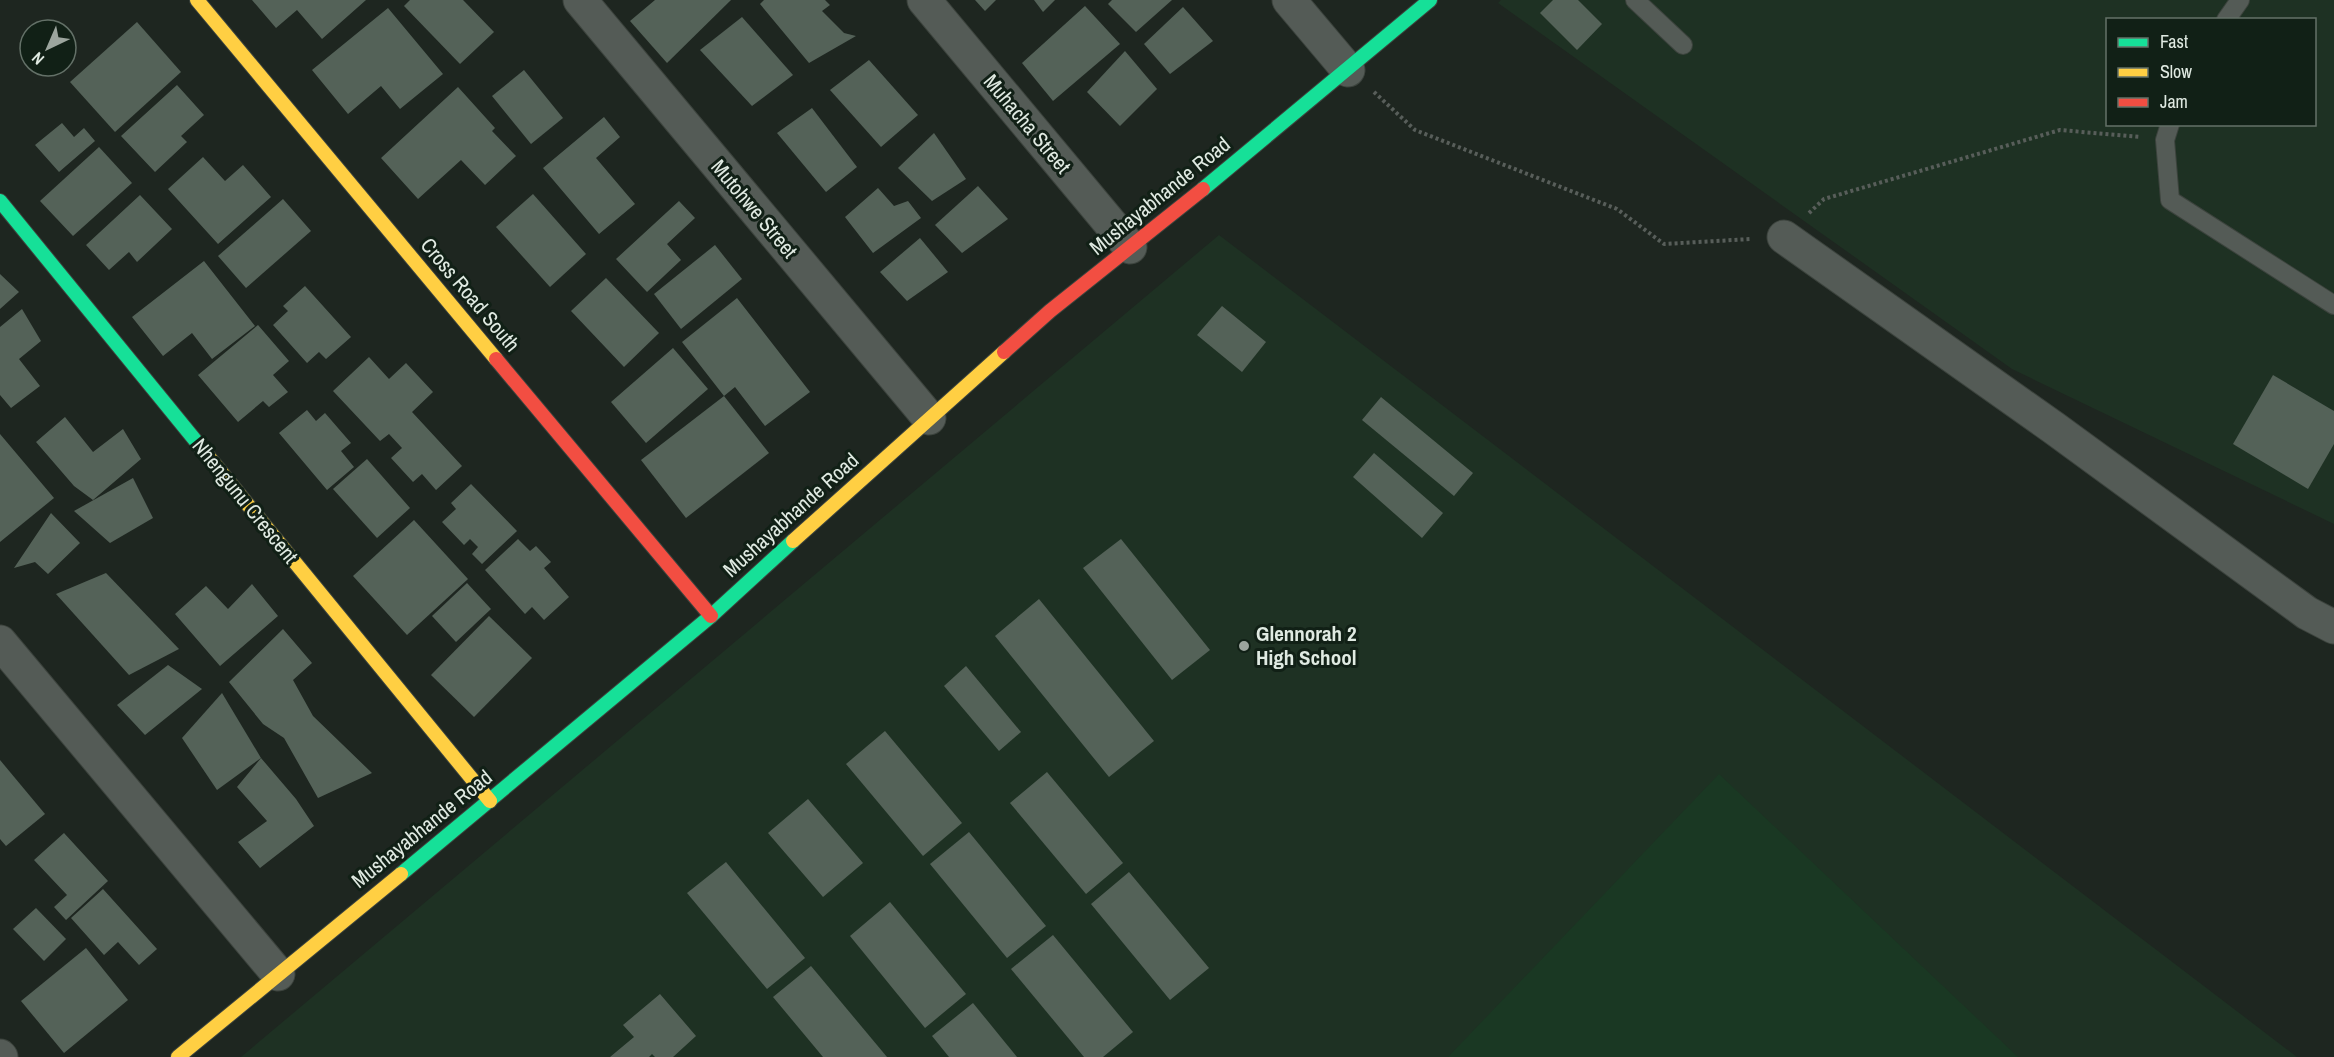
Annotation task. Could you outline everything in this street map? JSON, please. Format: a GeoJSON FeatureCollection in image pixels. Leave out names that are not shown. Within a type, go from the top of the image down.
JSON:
{"type":"FeatureCollection","features":[{"type":"Feature","properties":{"kind":"street","name":"Cross Road South"},"geometry":{"type":"LineString","coordinates":[[197,0],[711,616]]}},
{"type":"Feature","properties":{"kind":"street","name":"Mutohwe Street"},"geometry":{"type":"LineString","coordinates":[[580,0],[929,418]]}},
{"type":"Feature","properties":{"kind":"street","name":"Muhacha Street"},"geometry":{"type":"LineString","coordinates":[[924,0],[1130,248]]}},
{"type":"Feature","properties":{"kind":"street"},"geometry":{"type":"LineString","coordinates":[[1289,0],[1348,70]]}},
{"type":"Feature","properties":{"kind":"street","name":"Mushayabhande Road"},"geometry":{"type":"LineString","coordinates":[[178,1057],[711,616],[1050,311],[1348,70],[1430,0]]}},
{"type":"Feature","properties":{"kind":"street","name":"Nhengunu Crescent"},"geometry":{"type":"LineString","coordinates":[[0,201],[490,801]]}},
{"type":"Feature","properties":{"kind":"street"},"geometry":{"type":"LineString","coordinates":[[1784,237],[2063,435],[2307,613],[2334,627]]}},
{"type":"Feature","properties":{"kind":"street"},"geometry":{"type":"LineString","coordinates":[[0,642],[278,974]]}},
{"type":"Feature","properties":{"kind":"lane"},"geometry":{"type":"LineString","coordinates":[[1635,0],[1683,45]]}},
{"type":"Feature","properties":{"kind":"lane"},"geometry":{"type":"LineString","coordinates":[[2227,18],[2240,0]]}},
{"type":"Feature","properties":{"kind":"lane"},"geometry":{"type":"LineString","coordinates":[[2168,132],[2170,200],[2334,305]]}},
{"type":"Feature","properties":{"kind":"path"},"geometry":{"type":"LineString","coordinates":[[1348,70],[1415,130],[1617,209],[1664,244],[1784,237],[1824,199],[2060,130],[2168,132]]}},
{"type":"Feature","properties":{"kind":"shaded area"},"geometry":{"type":"Polygon","coordinates":[[[1501,0],[2334,0],[2334,524],[2012,369],[1498,3],[1501,0]]]}},
{"type":"Feature","properties":{"kind":"shaded area","name":"Glennorah 2 High School"},"geometry":{"type":"Polygon","coordinates":[[[1219,235],[2297,1057],[241,1057],[1219,235]]]}},
{"type":"Feature","properties":{"kind":"shaded area"},"geometry":{"type":"Polygon","coordinates":[[[1719,774],[2018,1057],[1448,1057],[1719,774]]]}},
{"type":"Feature","properties":{"kind":"building"},"geometry":{"type":"Polygon","coordinates":[[[252,0],[366,0],[322,39],[297,10],[276,28],[252,0]]]}},
{"type":"Feature","properties":{"kind":"building"},"geometry":{"type":"Polygon","coordinates":[[[410,0],[463,0],[494,32],[460,64],[404,6],[410,0]]]}},
{"type":"Feature","properties":{"kind":"building"},"geometry":{"type":"Polygon","coordinates":[[[655,0],[731,0],[667,63],[630,21],[655,0]]]}},
{"type":"Feature","properties":{"kind":"building"},"geometry":{"type":"Polygon","coordinates":[[[764,0],[825,0],[830,5],[822,11],[844,33],[856,36],[809,63],[760,4],[764,0]]]}},
{"type":"Feature","properties":{"kind":"building"},"geometry":{"type":"Polygon","coordinates":[[[975,0],[996,0],[985,11],[975,0]]]}},
{"type":"Feature","properties":{"kind":"building"},"geometry":{"type":"Polygon","coordinates":[[[1034,0],[1055,0],[1043,12],[1034,0]]]}},
{"type":"Feature","properties":{"kind":"building"},"geometry":{"type":"Polygon","coordinates":[[[1112,0],[1172,0],[1136,32],[1108,4],[1112,0]]]}},
{"type":"Feature","properties":{"kind":"building"},"geometry":{"type":"Polygon","coordinates":[[[1553,0],[1578,0],[1602,24],[1577,50],[1540,13],[1553,0]]]}},
{"type":"Feature","properties":{"kind":"building"},"geometry":{"type":"Polygon","coordinates":[[[1085,6],[1120,44],[1053,101],[1022,63],[1085,6]]]}},
{"type":"Feature","properties":{"kind":"building"},"geometry":{"type":"Polygon","coordinates":[[[1183,7],[1213,41],[1170,74],[1144,44],[1183,7]]]}},
{"type":"Feature","properties":{"kind":"building"},"geometry":{"type":"Polygon","coordinates":[[[388,8],[443,74],[400,109],[381,86],[348,114],[312,70],[388,8]]]}},
{"type":"Feature","properties":{"kind":"building"},"geometry":{"type":"Polygon","coordinates":[[[742,17],[793,75],[752,106],[700,50],[742,17]]]}},
{"type":"Feature","properties":{"kind":"building"},"geometry":{"type":"Polygon","coordinates":[[[137,22],[181,72],[115,132],[70,82],[78,78],[78,75],[137,22]]]}},
{"type":"Feature","properties":{"kind":"building"},"geometry":{"type":"Polygon","coordinates":[[[1125,51],[1157,89],[1120,126],[1087,92],[1125,51]]]}},
{"type":"Feature","properties":{"kind":"building"},"geometry":{"type":"Polygon","coordinates":[[[869,60],[918,115],[881,147],[830,90],[869,60]]]}},
{"type":"Feature","properties":{"kind":"building"},"geometry":{"type":"Polygon","coordinates":[[[524,70],[563,118],[531,144],[492,96],[524,70]]]}},
{"type":"Feature","properties":{"kind":"building"},"geometry":{"type":"Polygon","coordinates":[[[177,85],[204,115],[181,136],[187,142],[155,172],[121,136],[177,85]]]}},
{"type":"Feature","properties":{"kind":"building"},"geometry":{"type":"Polygon","coordinates":[[[458,87],[495,128],[492,131],[516,156],[485,185],[461,160],[418,199],[381,158],[458,87]]]}},
{"type":"Feature","properties":{"kind":"building"},"geometry":{"type":"Polygon","coordinates":[[[812,108],[857,167],[826,192],[777,133],[812,108]]]}},
{"type":"Feature","properties":{"kind":"building"},"geometry":{"type":"Polygon","coordinates":[[[604,117],[620,137],[596,158],[635,204],[599,234],[543,168],[604,117]]]}},
{"type":"Feature","properties":{"kind":"building"},"geometry":{"type":"Polygon","coordinates":[[[62,123],[74,137],[84,128],[95,141],[59,172],[35,145],[62,123]]]}},
{"type":"Feature","properties":{"kind":"building"},"geometry":{"type":"Polygon","coordinates":[[[934,133],[966,179],[932,201],[898,168],[934,133]]]}},
{"type":"Feature","properties":{"kind":"building"},"geometry":{"type":"Polygon","coordinates":[[[99,147],[132,183],[73,236],[40,201],[99,147]]]}},
{"type":"Feature","properties":{"kind":"building"},"geometry":{"type":"Polygon","coordinates":[[[203,157],[225,181],[243,165],[271,197],[218,244],[168,189],[203,157]]]}},
{"type":"Feature","properties":{"kind":"building"},"geometry":{"type":"Polygon","coordinates":[[[978,186],[1008,219],[962,253],[935,225],[978,186]]]}},
{"type":"Feature","properties":{"kind":"building"},"geometry":{"type":"Polygon","coordinates":[[[878,188],[894,206],[908,201],[921,218],[873,253],[845,217],[878,188]]]}},
{"type":"Feature","properties":{"kind":"building"},"geometry":{"type":"Polygon","coordinates":[[[533,194],[586,254],[550,287],[496,227],[533,194]]]}},
{"type":"Feature","properties":{"kind":"building"},"geometry":{"type":"Polygon","coordinates":[[[140,195],[172,229],[137,262],[129,252],[109,270],[86,245],[140,195]]]}},
{"type":"Feature","properties":{"kind":"building"},"geometry":{"type":"Polygon","coordinates":[[[283,199],[311,231],[246,288],[218,256],[283,199]]]}},
{"type":"Feature","properties":{"kind":"building"},"geometry":{"type":"Polygon","coordinates":[[[679,201],[695,218],[667,244],[681,260],[647,292],[616,259],[679,201]]]}},
{"type":"Feature","properties":{"kind":"building"},"geometry":{"type":"Polygon","coordinates":[[[920,238],[948,272],[907,301],[880,272],[920,238]]]}},
{"type":"Feature","properties":{"kind":"building"},"geometry":{"type":"Polygon","coordinates":[[[715,245],[742,279],[681,329],[654,294],[715,245]]]}},
{"type":"Feature","properties":{"kind":"building"},"geometry":{"type":"Polygon","coordinates":[[[204,261],[255,326],[212,359],[192,333],[163,356],[132,317],[204,261]]]}},
{"type":"Feature","properties":{"kind":"building"},"geometry":{"type":"Polygon","coordinates":[[[0,274],[19,292],[0,309],[0,274]]]}},
{"type":"Feature","properties":{"kind":"building"},"geometry":{"type":"Polygon","coordinates":[[[606,278],[659,333],[624,367],[571,311],[606,278]]]}},
{"type":"Feature","properties":{"kind":"building"},"geometry":{"type":"Polygon","coordinates":[[[305,286],[351,337],[326,359],[319,352],[307,363],[273,325],[288,311],[283,306],[305,286]]]}},
{"type":"Feature","properties":{"kind":"building"},"geometry":{"type":"Polygon","coordinates":[[[737,298],[810,392],[765,426],[735,387],[724,396],[682,342],[737,298]]]}},
{"type":"Feature","properties":{"kind":"building"},"geometry":{"type":"Polygon","coordinates":[[[1222,306],[1266,342],[1242,372],[1197,335],[1222,306]]]}},
{"type":"Feature","properties":{"kind":"building"},"geometry":{"type":"Polygon","coordinates":[[[22,309],[41,341],[19,359],[40,386],[11,408],[0,395],[0,327],[22,309]]]}},
{"type":"Feature","properties":{"kind":"building"},"geometry":{"type":"Polygon","coordinates":[[[258,325],[289,361],[273,375],[288,392],[269,407],[263,401],[238,422],[198,375],[258,325]]]}},
{"type":"Feature","properties":{"kind":"building"},"geometry":{"type":"Polygon","coordinates":[[[673,348],[708,389],[646,443],[611,402],[673,348]]]}},
{"type":"Feature","properties":{"kind":"building"},"geometry":{"type":"Polygon","coordinates":[[[369,357],[389,379],[406,363],[433,392],[412,412],[462,466],[436,490],[422,474],[413,482],[391,458],[402,448],[389,434],[380,441],[333,391],[369,357]]]}},
{"type":"Feature","properties":{"kind":"building"},"geometry":{"type":"Polygon","coordinates":[[[2273,375],[2334,411],[2334,444],[2308,489],[2233,444],[2273,375]]]}},
{"type":"Feature","properties":{"kind":"building"},"geometry":{"type":"Polygon","coordinates":[[[724,396],[769,453],[686,518],[641,460],[724,396]]]}},
{"type":"Feature","properties":{"kind":"building"},"geometry":{"type":"Polygon","coordinates":[[[1381,397],[1473,473],[1454,496],[1362,420],[1381,397]]]}},
{"type":"Feature","properties":{"kind":"building"},"geometry":{"type":"Polygon","coordinates":[[[307,410],[316,421],[325,413],[351,443],[341,451],[354,467],[327,490],[279,433],[307,410]]]}},
{"type":"Feature","properties":{"kind":"building"},"geometry":{"type":"Polygon","coordinates":[[[65,417],[93,452],[123,429],[141,459],[93,500],[74,486],[36,442],[65,417]]]}},
{"type":"Feature","properties":{"kind":"building"},"geometry":{"type":"Polygon","coordinates":[[[0,434],[54,498],[0,542],[0,434]]]}},
{"type":"Feature","properties":{"kind":"building"},"geometry":{"type":"Polygon","coordinates":[[[1374,453],[1443,513],[1422,538],[1353,477],[1374,453]]]}},
{"type":"Feature","properties":{"kind":"building"},"geometry":{"type":"Polygon","coordinates":[[[367,459],[410,508],[377,538],[333,489],[367,459]]]}},
{"type":"Feature","properties":{"kind":"building"},"geometry":{"type":"Polygon","coordinates":[[[133,478],[153,518],[110,543],[74,511],[133,478]]]}},
{"type":"Feature","properties":{"kind":"building"},"geometry":{"type":"Polygon","coordinates":[[[471,484],[517,531],[482,564],[472,554],[478,547],[470,539],[464,545],[442,522],[456,509],[451,503],[471,484]]]}},
{"type":"Feature","properties":{"kind":"building"},"geometry":{"type":"Polygon","coordinates":[[[51,513],[80,543],[48,574],[35,562],[14,568],[51,513]]]}},
{"type":"Feature","properties":{"kind":"building"},"geometry":{"type":"Polygon","coordinates":[[[414,520],[468,579],[407,635],[353,576],[414,520]]]}},
{"type":"Feature","properties":{"kind":"building"},"geometry":{"type":"Polygon","coordinates":[[[518,539],[530,551],[536,546],[551,562],[544,568],[569,597],[544,620],[532,607],[525,614],[485,570],[518,539]]]}},
{"type":"Feature","properties":{"kind":"building"},"geometry":{"type":"Polygon","coordinates":[[[1121,539],[1210,650],[1172,680],[1083,568],[1121,539]]]}},
{"type":"Feature","properties":{"kind":"building"},"geometry":{"type":"Polygon","coordinates":[[[106,573],[179,649],[129,675],[56,594],[106,573]]]}},
{"type":"Feature","properties":{"kind":"building"},"geometry":{"type":"Polygon","coordinates":[[[467,583],[491,609],[456,642],[432,616],[467,583]]]}},
{"type":"Feature","properties":{"kind":"building"},"geometry":{"type":"Polygon","coordinates":[[[252,584],[278,616],[220,666],[175,614],[206,586],[228,609],[252,584]]]}},
{"type":"Feature","properties":{"kind":"building"},"geometry":{"type":"Polygon","coordinates":[[[1039,599],[1154,741],[1109,777],[995,636],[1039,599]]]}},
{"type":"Feature","properties":{"kind":"building"},"geometry":{"type":"Polygon","coordinates":[[[489,616],[532,658],[474,717],[431,675],[489,616]]]}},
{"type":"Feature","properties":{"kind":"building"},"geometry":{"type":"Polygon","coordinates":[[[283,629],[312,663],[293,680],[313,716],[372,773],[318,798],[284,738],[263,724],[229,682],[283,629]]]}},
{"type":"Feature","properties":{"kind":"building"},"geometry":{"type":"Polygon","coordinates":[[[168,665],[202,689],[145,735],[117,705],[168,665]]]}},
{"type":"Feature","properties":{"kind":"building"},"geometry":{"type":"Polygon","coordinates":[[[966,666],[1021,732],[999,751],[944,686],[966,666]]]}},
{"type":"Feature","properties":{"kind":"building"},"geometry":{"type":"Polygon","coordinates":[[[222,693],[261,758],[217,790],[182,738],[222,693]]]}},
{"type":"Feature","properties":{"kind":"building"},"geometry":{"type":"Polygon","coordinates":[[[885,731],[962,823],[923,856],[846,764],[885,731]]]}},
{"type":"Feature","properties":{"kind":"building"},"geometry":{"type":"Polygon","coordinates":[[[261,758],[296,799],[314,826],[260,868],[238,842],[267,821],[237,787],[261,758]]]}},
{"type":"Feature","properties":{"kind":"building"},"geometry":{"type":"Polygon","coordinates":[[[0,760],[45,814],[6,846],[0,839],[0,760]]]}},
{"type":"Feature","properties":{"kind":"building"},"geometry":{"type":"Polygon","coordinates":[[[1047,772],[1123,863],[1086,894],[1010,803],[1047,772]]]}},
{"type":"Feature","properties":{"kind":"building"},"geometry":{"type":"Polygon","coordinates":[[[808,799],[863,863],[823,897],[768,833],[808,799]]]}},
{"type":"Feature","properties":{"kind":"building"},"geometry":{"type":"Polygon","coordinates":[[[969,832],[1046,926],[1007,958],[930,864],[969,832]]]}},
{"type":"Feature","properties":{"kind":"building"},"geometry":{"type":"Polygon","coordinates":[[[64,833],[108,881],[66,920],[54,907],[67,895],[34,860],[64,833]]]}},
{"type":"Feature","properties":{"kind":"building"},"geometry":{"type":"Polygon","coordinates":[[[726,862],[805,958],[767,989],[687,893],[726,862]]]}},
{"type":"Feature","properties":{"kind":"building"},"geometry":{"type":"Polygon","coordinates":[[[1129,872],[1209,968],[1170,1000],[1091,904],[1129,872]]]}},
{"type":"Feature","properties":{"kind":"building"},"geometry":{"type":"Polygon","coordinates":[[[103,889],[157,949],[139,965],[118,942],[104,955],[71,918],[103,889]]]}},
{"type":"Feature","properties":{"kind":"building"},"geometry":{"type":"Polygon","coordinates":[[[890,902],[966,994],[925,1028],[850,936],[890,902]]]}},
{"type":"Feature","properties":{"kind":"building"},"geometry":{"type":"Polygon","coordinates":[[[36,908],[66,939],[44,961],[13,929],[36,908]]]}},
{"type":"Feature","properties":{"kind":"building"},"geometry":{"type":"Polygon","coordinates":[[[1053,935],[1133,1032],[1103,1057],[1084,1057],[1011,969],[1053,935]]]}},
{"type":"Feature","properties":{"kind":"building"},"geometry":{"type":"Polygon","coordinates":[[[86,948],[128,1000],[64,1053],[21,1001],[86,948]]]}},
{"type":"Feature","properties":{"kind":"building"},"geometry":{"type":"Polygon","coordinates":[[[811,966],[887,1057],[823,1057],[773,997],[811,966]]]}},
{"type":"Feature","properties":{"kind":"building"},"geometry":{"type":"Polygon","coordinates":[[[660,994],[696,1036],[673,1057],[655,1057],[652,1054],[649,1057],[610,1057],[634,1037],[623,1025],[660,994]]]}},
{"type":"Feature","properties":{"kind":"building"},"geometry":{"type":"Polygon","coordinates":[[[973,1003],[1017,1057],[949,1057],[932,1036],[973,1003]]]}},
{"type":"Feature","properties":{"kind":"traffic: fast"},"geometry":{"type":"LineString","coordinates":[[1203,189],[1430,0]]}},
{"type":"Feature","properties":{"kind":"traffic: fast"},"geometry":{"type":"LineString","coordinates":[[0,201],[208,456]]}},
{"type":"Feature","properties":{"kind":"traffic: fast"},"geometry":{"type":"LineString","coordinates":[[401,874],[711,616],[793,541]]}},
{"type":"Feature","properties":{"kind":"traffic: slow"},"geometry":{"type":"LineString","coordinates":[[197,0],[496,359]]}},
{"type":"Feature","properties":{"kind":"traffic: slow"},"geometry":{"type":"LineString","coordinates":[[793,541],[1004,352]]}},
{"type":"Feature","properties":{"kind":"traffic: slow"},"geometry":{"type":"LineString","coordinates":[[208,456],[490,801]]}},
{"type":"Feature","properties":{"kind":"traffic: slow"},"geometry":{"type":"LineString","coordinates":[[178,1057],[401,874]]}},
{"type":"Feature","properties":{"kind":"traffic: jam"},"geometry":{"type":"LineString","coordinates":[[1004,352],[1050,311],[1203,189]]}},
{"type":"Feature","properties":{"kind":"traffic: jam"},"geometry":{"type":"LineString","coordinates":[[496,359],[711,616]]}},
{"type":"Feature","properties":{"kind":"place","name":"Glennorah 2 High School"},"geometry":{"type":"Point","coordinates":[1244,646]}}]}
